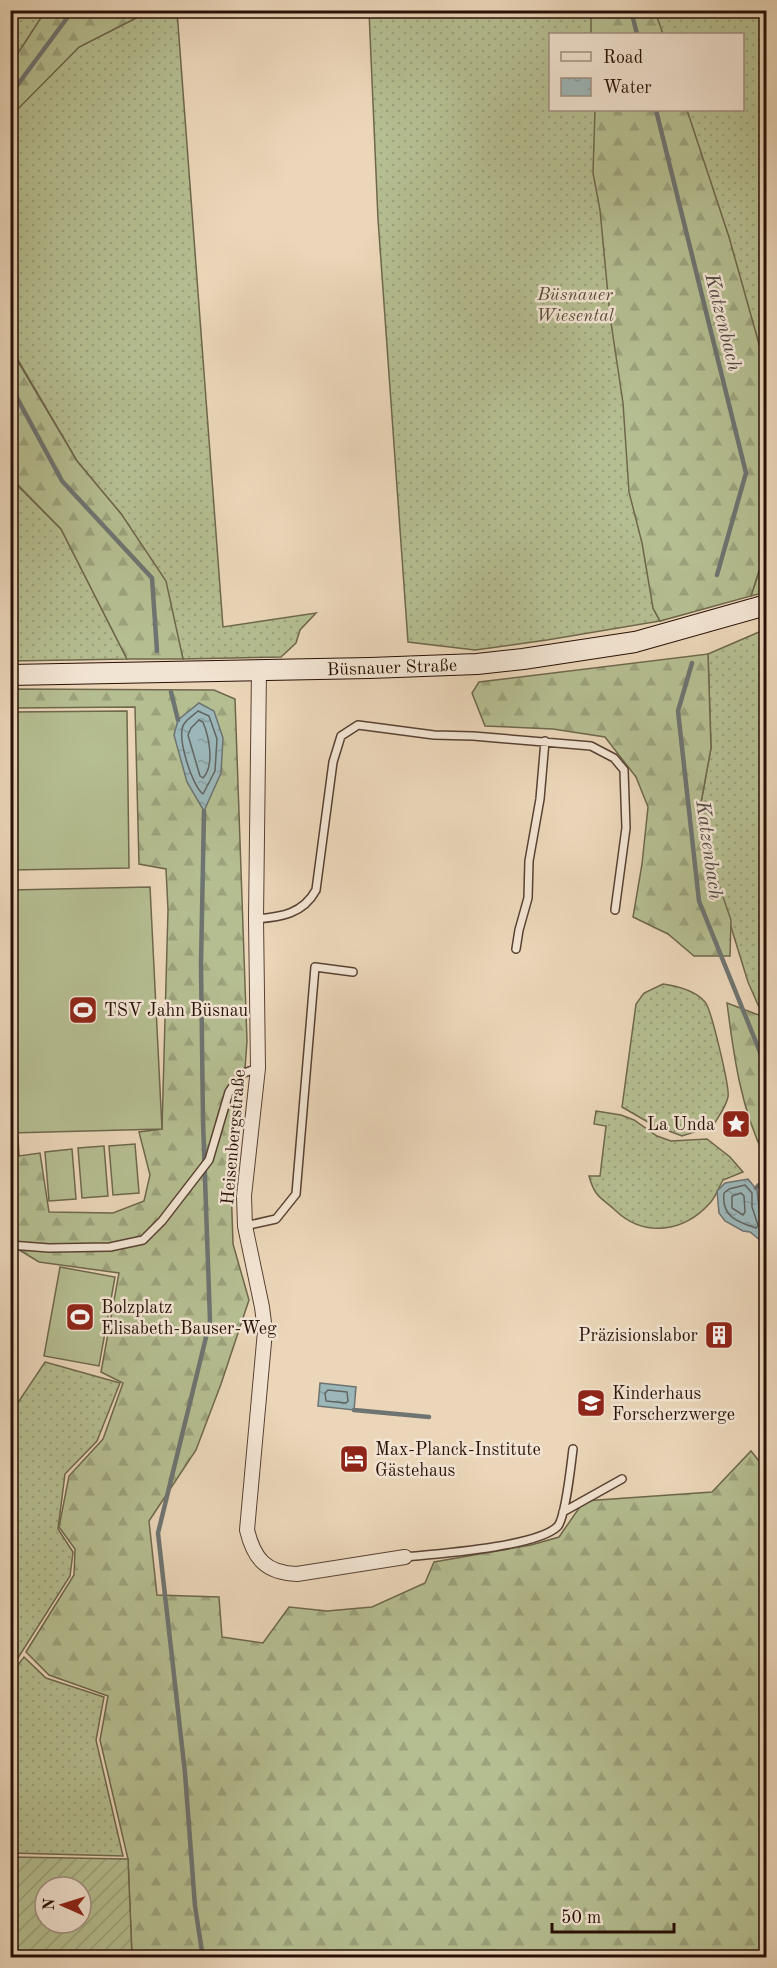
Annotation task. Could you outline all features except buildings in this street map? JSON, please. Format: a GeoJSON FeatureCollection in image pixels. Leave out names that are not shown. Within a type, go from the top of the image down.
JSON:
{"type":"FeatureCollection","features":[{"type":"Feature","properties":{"kind":"street","name":"Büsnauer Straße"},"geometry":{"type":"LineString","coordinates":[[10,675],[426,666],[524,659],[635,642],[766,605]]}},
{"type":"Feature","properties":{"kind":"street","name":"Heisenbergstraße"},"geometry":{"type":"LineString","coordinates":[[259,670],[256,920],[258,1068],[244,1196],[245,1226],[265,1331],[247,1530],[252,1547],[259,1559],[272,1570],[283,1574],[297,1574],[405,1557]]}},
{"type":"Feature","properties":{"kind":"lane"},"geometry":{"type":"LineString","coordinates":[[256,920],[274,918],[300,910],[311,899],[322,882],[341,736],[358,725],[434,735],[591,746],[614,758],[624,770],[626,828],[615,910]]}},
{"type":"Feature","properties":{"kind":"lane"},"geometry":{"type":"LineString","coordinates":[[516,949],[528,898],[529,861],[540,799],[545,741]]}},
{"type":"Feature","properties":{"kind":"lane"},"geometry":{"type":"LineString","coordinates":[[245,1226],[276,1219],[296,1194],[315,967],[353,972]]}},
{"type":"Feature","properties":{"kind":"lane"},"geometry":{"type":"LineString","coordinates":[[10,1245],[49,1248],[110,1247],[143,1240],[162,1221],[209,1160],[230,1092],[241,1074],[258,1068]]}},
{"type":"Feature","properties":{"kind":"lane"},"geometry":{"type":"LineString","coordinates":[[405,1557],[512,1544],[545,1535],[558,1525],[563,1512],[573,1449]]}},
{"type":"Feature","properties":{"kind":"lane"},"geometry":{"type":"LineString","coordinates":[[563,1512],[622,1479]]}},
{"type":"Feature","properties":{"kind":"green space"},"geometry":{"type":"Polygon","coordinates":[[[46,10],[136,11],[136,18],[79,47],[11,116],[11,64],[46,10]]]}},
{"type":"Feature","properties":{"kind":"green space"},"geometry":{"type":"Polygon","coordinates":[[[11,11],[46,11],[11,64],[11,11]]]}},
{"type":"Feature","properties":{"kind":"green space"},"geometry":{"type":"Polygon","coordinates":[[[136,11],[177,11],[223,627],[316,613],[300,630],[296,643],[281,657],[183,659],[180,646],[122,515],[77,461],[11,348],[10,116],[79,47],[136,18],[136,11]]]}},
{"type":"Feature","properties":{"kind":"green space","name":"Büsnauer Wiesental"},"geometry":{"type":"Polygon","coordinates":[[[369,11],[766,11],[766,592],[751,596],[757,578],[653,608],[660,621],[547,640],[475,650],[408,642],[378,219],[369,11]]]}},
{"type":"Feature","properties":{"kind":"green space"},"geometry":{"type":"Polygon","coordinates":[[[591,11],[655,11],[663,33],[591,33],[591,11]]]}},
{"type":"Feature","properties":{"kind":"green space"},"geometry":{"type":"Polygon","coordinates":[[[595,111],[687,111],[729,237],[766,369],[766,549],[751,596],[660,621],[653,608],[642,543],[629,492],[623,403],[610,316],[600,210],[593,173],[595,111]]]}},
{"type":"Feature","properties":{"kind":"green space"},"geometry":{"type":"Polygon","coordinates":[[[10,348],[77,461],[122,515],[166,581],[183,659],[127,659],[61,529],[15,482],[11,481],[10,348]]]}},
{"type":"Feature","properties":{"kind":"green space"},"geometry":{"type":"Polygon","coordinates":[[[11,481],[61,529],[127,659],[11,661],[11,481]]]}},
{"type":"Feature","properties":{"kind":"green space"},"geometry":{"type":"Polygon","coordinates":[[[766,629],[766,1023],[748,982],[710,859],[700,808],[711,748],[708,654],[766,629]]]}},
{"type":"Feature","properties":{"kind":"green space"},"geometry":{"type":"Polygon","coordinates":[[[708,654],[711,748],[700,808],[710,859],[731,920],[730,956],[694,956],[668,934],[633,917],[648,807],[636,777],[605,737],[553,729],[485,726],[472,693],[479,682],[708,654]]]}},
{"type":"Feature","properties":{"kind":"green space"},"geometry":{"type":"Polygon","coordinates":[[[11,689],[214,690],[235,699],[247,1041],[243,1097],[231,1183],[233,1244],[249,1300],[196,1450],[149,1521],[157,1595],[219,1597],[222,1637],[263,1643],[289,1607],[327,1611],[372,1607],[425,1583],[434,1562],[531,1545],[559,1537],[584,1501],[712,1492],[751,1451],[763,1466],[766,1466],[766,1957],[132,1957],[128,1859],[100,1740],[108,1696],[49,1675],[26,1652],[74,1575],[75,1549],[59,1527],[69,1476],[103,1439],[123,1383],[101,1372],[119,1273],[39,1262],[11,1245],[10,1143],[18,1137],[19,1156],[40,1153],[49,1212],[113,1213],[144,1201],[150,1175],[139,1132],[162,1129],[168,910],[166,869],[139,864],[135,707],[11,708],[11,689]]]}},
{"type":"Feature","properties":{"kind":"green space"},"geometry":{"type":"Polygon","coordinates":[[[127,711],[129,868],[11,870],[11,712],[127,711]]]}},
{"type":"Feature","properties":{"kind":"green space","name":"TSV Jahn Büsnau"},"geometry":{"type":"Polygon","coordinates":[[[150,887],[162,1129],[11,1133],[11,890],[150,887]]]}},
{"type":"Feature","properties":{"kind":"green space"},"geometry":{"type":"Polygon","coordinates":[[[663,984],[680,987],[705,1002],[715,1032],[728,1091],[726,1104],[713,1126],[682,1136],[653,1125],[622,1107],[636,1004],[644,993],[663,984]]]}},
{"type":"Feature","properties":{"kind":"green space"},"geometry":{"type":"Polygon","coordinates":[[[727,1003],[764,1017],[766,1023],[766,1159],[750,1122],[745,1103],[736,1064],[727,1003]]]}},
{"type":"Feature","properties":{"kind":"green space"},"geometry":{"type":"Polygon","coordinates":[[[596,1111],[621,1115],[634,1120],[657,1136],[671,1141],[707,1139],[730,1157],[743,1172],[723,1180],[710,1203],[688,1220],[664,1228],[639,1225],[627,1220],[602,1200],[591,1183],[589,1176],[600,1176],[606,1126],[594,1124],[596,1111]]]}},
{"type":"Feature","properties":{"kind":"green space"},"geometry":{"type":"Polygon","coordinates":[[[135,1144],[139,1193],[113,1195],[109,1146],[135,1144]]]}},
{"type":"Feature","properties":{"kind":"green space"},"geometry":{"type":"Polygon","coordinates":[[[104,1146],[108,1196],[82,1198],[78,1148],[104,1146]]]}},
{"type":"Feature","properties":{"kind":"green space"},"geometry":{"type":"Polygon","coordinates":[[[72,1149],[76,1199],[49,1201],[45,1152],[72,1149]]]}},
{"type":"Feature","properties":{"kind":"green space","name":"Bolzplatz Elisabeth-Bauser-Weg"},"geometry":{"type":"Polygon","coordinates":[[[60,1267],[115,1277],[99,1366],[44,1356],[60,1267]]]}},
{"type":"Feature","properties":{"kind":"green space"},"geometry":{"type":"Polygon","coordinates":[[[45,1362],[120,1383],[97,1441],[65,1474],[58,1529],[73,1552],[70,1576],[11,1669],[11,1413],[45,1362]]]}},
{"type":"Feature","properties":{"kind":"green space"},"geometry":{"type":"Polygon","coordinates":[[[24,1657],[46,1678],[104,1697],[96,1740],[123,1856],[11,1853],[11,1674],[24,1657]]]}},
{"type":"Feature","properties":{"kind":"green space"},"geometry":{"type":"Polygon","coordinates":[[[11,1857],[128,1859],[132,1957],[11,1957],[11,1857]]]}},
{"type":"Feature","properties":{"kind":"water"},"geometry":{"type":"Polygon","coordinates":[[[199,703],[214,711],[223,738],[221,773],[204,811],[187,782],[174,735],[178,720],[199,703]]]}},
{"type":"Feature","properties":{"kind":"water"},"geometry":{"type":"Polygon","coordinates":[[[748,1179],[757,1190],[760,1217],[766,1225],[766,1245],[750,1232],[743,1231],[725,1221],[719,1213],[717,1191],[725,1183],[748,1179]]]}},
{"type":"Feature","properties":{"kind":"water"},"geometry":{"type":"Polygon","coordinates":[[[320,1383],[356,1387],[354,1410],[318,1406],[320,1383]]]}},
{"type":"Feature","properties":{"kind":"waterway"},"geometry":{"type":"LineString","coordinates":[[10,95],[73,10]]}},
{"type":"Feature","properties":{"kind":"waterway","name":"Katzenbach"},"geometry":{"type":"LineString","coordinates":[[631,10],[637,33]]}},
{"type":"Feature","properties":{"kind":"waterway","name":"Katzenbach"},"geometry":{"type":"LineString","coordinates":[[656,111],[746,473],[717,575]]}},
{"type":"Feature","properties":{"kind":"waterway"},"geometry":{"type":"LineString","coordinates":[[10,385],[62,481],[152,578],[157,651]]}},
{"type":"Feature","properties":{"kind":"waterway","name":"Katzenbach"},"geometry":{"type":"LineString","coordinates":[[692,663],[678,711],[699,901],[766,1067]]}},
{"type":"Feature","properties":{"kind":"waterway"},"geometry":{"type":"LineString","coordinates":[[171,692],[178,720]]}},
{"type":"Feature","properties":{"kind":"waterway"},"geometry":{"type":"LineString","coordinates":[[203,1958],[195,1906],[185,1773],[158,1533],[210,1321],[203,1121],[201,964],[204,811]]}},
{"type":"Feature","properties":{"kind":"waterway"},"geometry":{"type":"LineString","coordinates":[[756,1188],[766,1178]]}},
{"type":"Feature","properties":{"kind":"waterway"},"geometry":{"type":"LineString","coordinates":[[354,1410],[429,1417]]}},
{"type":"Feature","properties":{"kind":"place","name":"TSV Jahn Büsnau"},"geometry":{"type":"Point","coordinates":[83,1010]}},
{"type":"Feature","properties":{"kind":"place","name":"La Unda"},"geometry":{"type":"Point","coordinates":[736,1124]}},
{"type":"Feature","properties":{"kind":"place","name":"Bolzplatz Elisabeth-Bauser-Weg"},"geometry":{"type":"Point","coordinates":[80,1317]}},
{"type":"Feature","properties":{"kind":"place","name":"Präzisionslabor"},"geometry":{"type":"Point","coordinates":[719,1335]}},
{"type":"Feature","properties":{"kind":"place","name":"Kinderhaus Forscherzwerge"},"geometry":{"type":"Point","coordinates":[591,1403]}},
{"type":"Feature","properties":{"kind":"place","name":"Max-Planck-Institute Gästehaus"},"geometry":{"type":"Point","coordinates":[354,1459]}}]}
